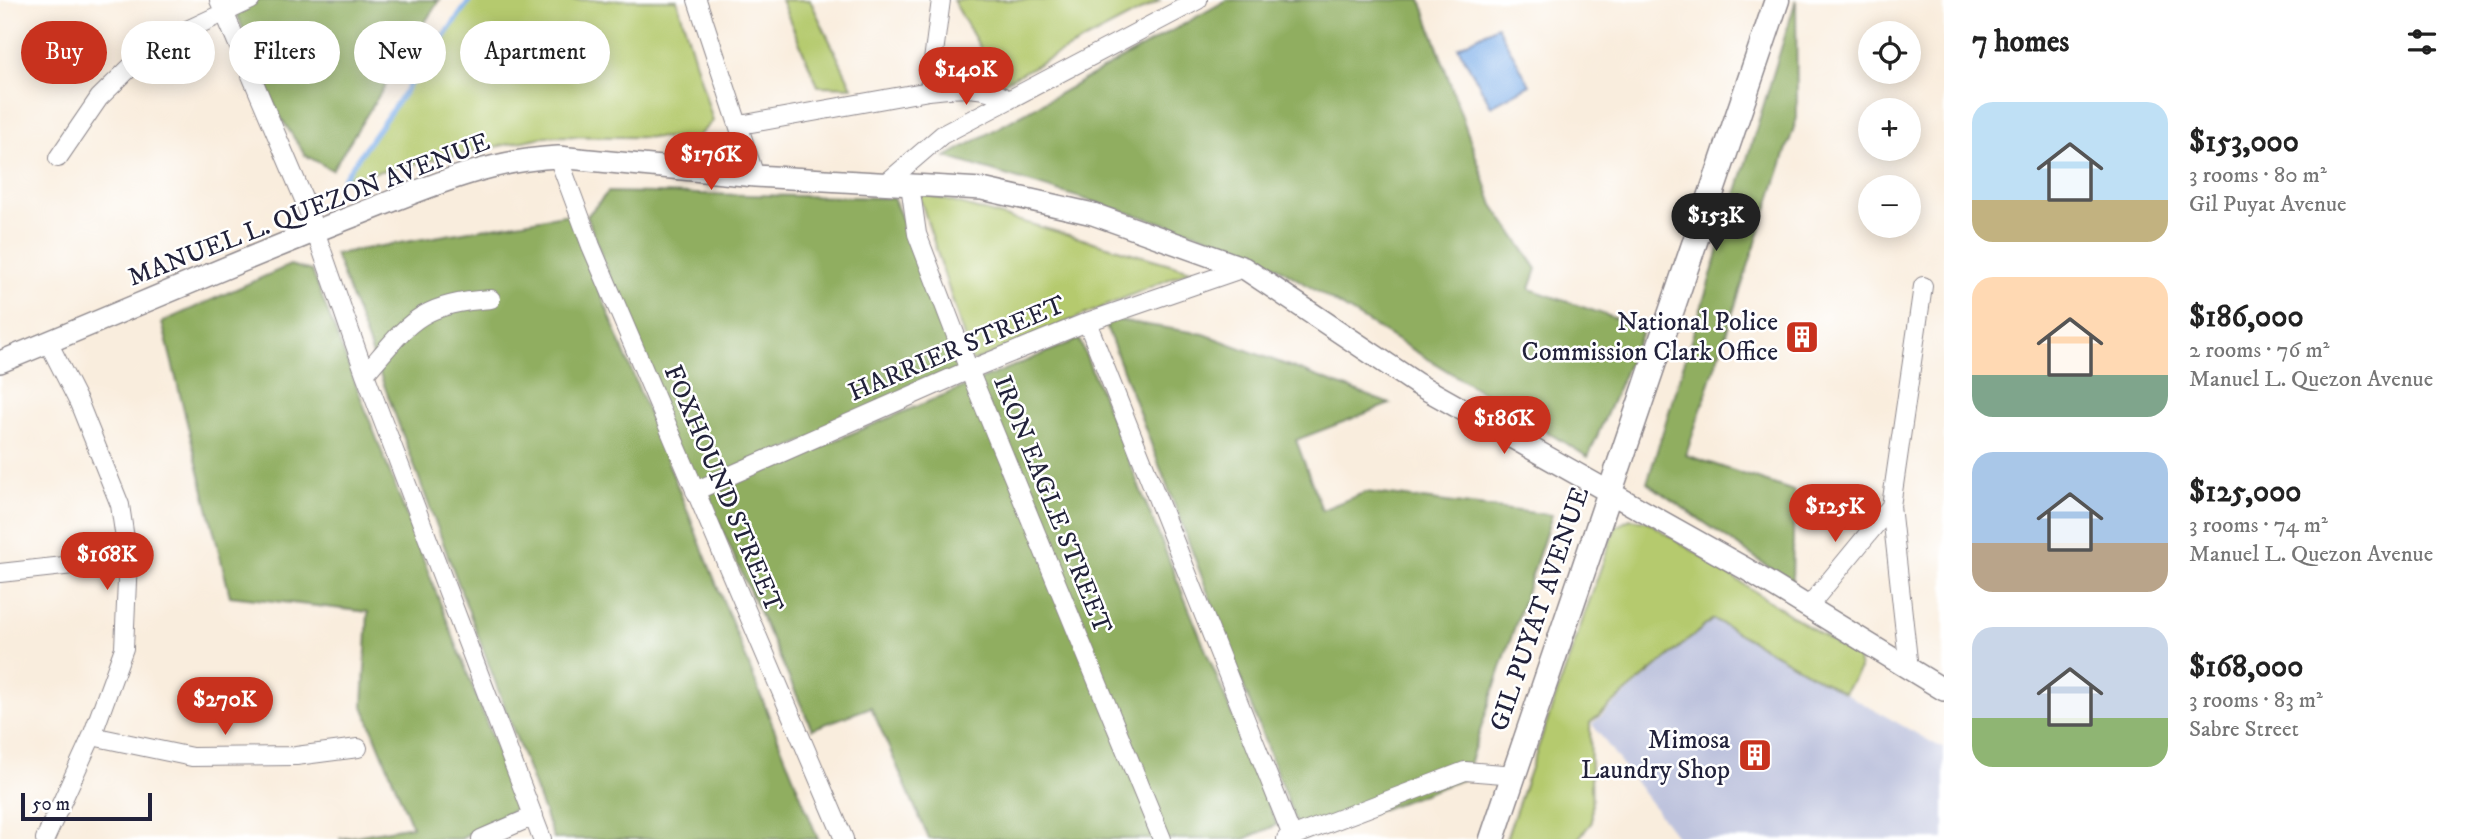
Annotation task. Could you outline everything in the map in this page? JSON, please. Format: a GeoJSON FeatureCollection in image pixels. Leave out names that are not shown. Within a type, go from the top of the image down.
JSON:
{"type":"FeatureCollection","features":[{"type":"Feature","properties":{"kind":"main road","name":"GIL PUYAT AVENUE"},"geometry":{"type":"LineString","coordinates":[[1492,839],[1516,775],[1777,0]]}},
{"type":"Feature","properties":{"kind":"street"},"geometry":{"type":"LineString","coordinates":[[58,158],[99,98],[151,47],[222,7],[251,0]]}},
{"type":"Feature","properties":{"kind":"street"},"geometry":{"type":"LineString","coordinates":[[697,0],[755,176]]}},
{"type":"Feature","properties":{"kind":"street"},"geometry":{"type":"LineString","coordinates":[[929,91],[941,0]]}},
{"type":"Feature","properties":{"kind":"street"},"geometry":{"type":"LineString","coordinates":[[885,184],[942,135],[1198,0]]}},
{"type":"Feature","properties":{"kind":"street"},"geometry":{"type":"LineString","coordinates":[[222,7],[315,231],[365,374],[542,839]]}},
{"type":"Feature","properties":{"kind":"street"},"geometry":{"type":"LineString","coordinates":[[740,125],[929,91],[960,88],[993,90],[1009,100]]}},
{"type":"Feature","properties":{"kind":"street","name":"MANUEL L. QUEZON AVENUE"},"geometry":{"type":"LineString","coordinates":[[0,362],[315,231],[480,169],[525,159],[558,158],[755,176],[982,189],[1093,214],[1244,268],[1417,384],[1611,492],[1944,690]]}},
{"type":"Feature","properties":{"kind":"street","name":"FOXHOUND STREET"},"geometry":{"type":"LineString","coordinates":[[558,158],[591,246],[844,839]]}},
{"type":"Feature","properties":{"kind":"street","name":"IRON EAGLE STREET"},"geometry":{"type":"LineString","coordinates":[[910,185],[918,234],[969,370],[1161,839]]}},
{"type":"Feature","properties":{"kind":"street","name":"HARRIER STREET"},"geometry":{"type":"LineString","coordinates":[[695,491],[969,370],[1087,322],[1244,268]]}},
{"type":"Feature","properties":{"kind":"street"},"geometry":{"type":"LineString","coordinates":[[1909,669],[1891,506],[1923,286]]}},
{"type":"Feature","properties":{"kind":"street"},"geometry":{"type":"LineString","coordinates":[[365,374],[414,318],[452,304],[491,299]]}},
{"type":"Feature","properties":{"kind":"street"},"geometry":{"type":"LineString","coordinates":[[1087,322],[1289,838],[1465,771],[1516,775]]}},
{"type":"Feature","properties":{"kind":"street"},"geometry":{"type":"LineString","coordinates":[[45,839],[92,736],[124,648],[128,559],[120,505],[79,403],[48,342]]}},
{"type":"Feature","properties":{"kind":"street"},"geometry":{"type":"LineString","coordinates":[[1808,607],[1891,506]]}},
{"type":"Feature","properties":{"kind":"street"},"geometry":{"type":"LineString","coordinates":[[0,573],[128,559]]}},
{"type":"Feature","properties":{"kind":"street"},"geometry":{"type":"LineString","coordinates":[[92,736],[192,757],[296,756],[358,748]]}},
{"type":"Feature","properties":{"kind":"street"},"geometry":{"type":"LineString","coordinates":[[481,839],[534,816]]}},
{"type":"Feature","properties":{"kind":"shaded area"},"geometry":{"type":"Polygon","coordinates":[[[1713,619],[1944,749],[1944,839],[1678,839],[1592,724],[1713,619]]]}},
{"type":"Feature","properties":{"kind":"green space"},"geometry":{"type":"Polygon","coordinates":[[[231,0],[439,0],[426,21],[354,21],[354,84],[386,84],[332,170],[305,155],[276,110],[265,84],[340,84],[340,21],[240,21],[231,0]]]}},
{"type":"Feature","properties":{"kind":"green space"},"geometry":{"type":"Polygon","coordinates":[[[470,0],[677,0],[713,121],[696,138],[547,136],[343,179],[410,84],[446,84],[446,34],[470,0]]]}},
{"type":"Feature","properties":{"kind":"green space"},"geometry":{"type":"Polygon","coordinates":[[[781,0],[810,0],[852,87],[818,86],[781,0]]]}},
{"type":"Feature","properties":{"kind":"green space"},"geometry":{"type":"Polygon","coordinates":[[[953,0],[1161,0],[1001,84],[953,0]]]}},
{"type":"Feature","properties":{"kind":"green space"},"geometry":{"type":"Polygon","coordinates":[[[1227,0],[1421,0],[1493,205],[1537,269],[1530,289],[1644,328],[1588,457],[1248,249],[946,157],[1227,0]]]}},
{"type":"Feature","properties":{"kind":"green space"},"geometry":{"type":"Polygon","coordinates":[[[1796,0],[1797,118],[1686,455],[1794,491],[1792,583],[1647,483],[1796,0]]]}},
{"type":"Feature","properties":{"kind":"green space"},"geometry":{"type":"Polygon","coordinates":[[[608,192],[893,198],[968,371],[688,491],[587,216],[608,192]]]}},
{"type":"Feature","properties":{"kind":"green space"},"geometry":{"type":"Polygon","coordinates":[[[918,192],[1191,270],[972,362],[918,192]]]}},
{"type":"Feature","properties":{"kind":"green space"},"geometry":{"type":"Polygon","coordinates":[[[569,214],[818,839],[554,839],[335,254],[569,214]]]}},
{"type":"Feature","properties":{"kind":"green space"},"geometry":{"type":"Polygon","coordinates":[[[290,265],[312,271],[519,807],[461,839],[339,839],[412,826],[363,706],[368,612],[230,596],[162,322],[290,265]]]}},
{"type":"Feature","properties":{"kind":"green space"},"geometry":{"type":"Polygon","coordinates":[[[1103,318],[1204,334],[1390,404],[1296,440],[1322,510],[1366,492],[1552,515],[1464,779],[1302,839],[1103,318]]]}},
{"type":"Feature","properties":{"kind":"green space"},"geometry":{"type":"Polygon","coordinates":[[[1079,339],[1277,825],[1245,839],[929,839],[871,707],[812,729],[706,494],[1079,339]]]}},
{"type":"Feature","properties":{"kind":"green space"},"geometry":{"type":"Polygon","coordinates":[[[1630,519],[1647,521],[1858,659],[1860,669],[1844,693],[1713,619],[1590,723],[1592,822],[1578,839],[1506,839],[1612,536],[1616,527],[1630,519]]]}},
{"type":"Feature","properties":{"kind":"water"},"geometry":{"type":"Polygon","coordinates":[[[1497,26],[1530,85],[1491,106],[1458,47],[1497,26]]]}},
{"type":"Feature","properties":{"kind":"waterway"},"geometry":{"type":"LineString","coordinates":[[343,179],[470,0]]}},
{"type":"Feature","properties":{"kind":"place","name":"National Police Commission Clark Office"},"geometry":{"type":"Point","coordinates":[1802,337]}},
{"type":"Feature","properties":{"kind":"place","name":"Mimosa Laundry Shop"},"geometry":{"type":"Point","coordinates":[1755,755]}}]}
